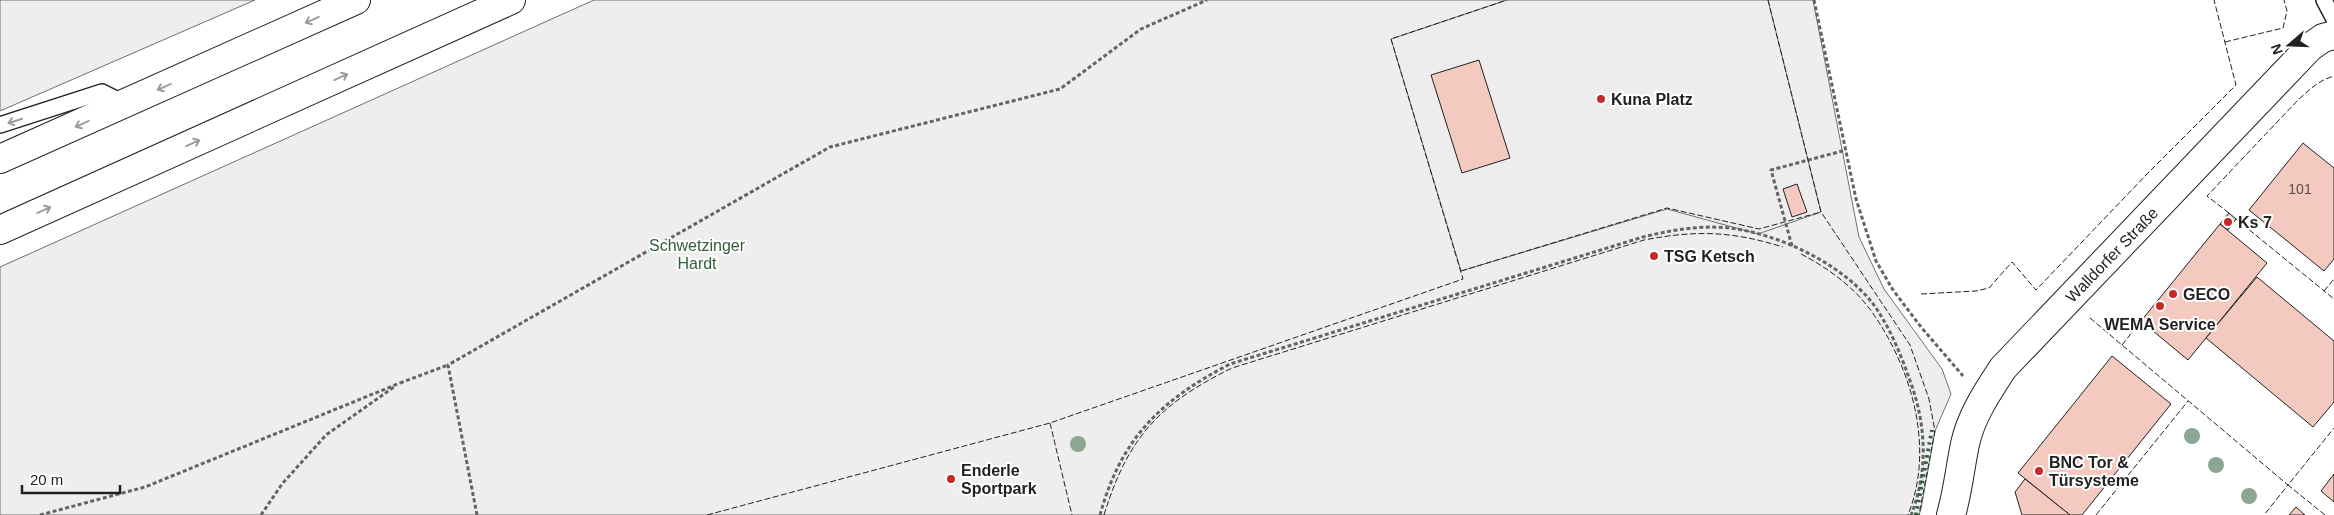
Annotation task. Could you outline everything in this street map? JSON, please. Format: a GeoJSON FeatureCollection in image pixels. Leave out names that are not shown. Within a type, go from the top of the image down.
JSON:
{"type":"FeatureCollection","features":[{"type":"Feature","properties":{"kind":"main road"},"geometry":{"type":"LineString","coordinates":[[0,159],[356,0]]}},
{"type":"Feature","properties":{"kind":"main road"},"geometry":{"type":"LineString","coordinates":[[0,230],[511,0]]}},
{"type":"Feature","properties":{"kind":"main road","name":"Walldorfer Straße"},"geometry":{"type":"LineString","coordinates":[[1951,515],[1958,491],[1966,442],[1982,399],[2003,368],[2310,48],[2322,38],[2334,34]]}},
{"type":"Feature","properties":{"kind":"lane"},"geometry":{"type":"LineString","coordinates":[[2324,0],[2334,19]]}},
{"type":"Feature","properties":{"kind":"lane"},"geometry":{"type":"LineString","coordinates":[[0,125],[102,92],[126,104]]}},
{"type":"Feature","properties":{"kind":"path"},"geometry":{"type":"LineString","coordinates":[[40,515],[145,487],[448,365],[830,147],[1060,88],[1141,29],[1207,0]]}},
{"type":"Feature","properties":{"kind":"path"},"geometry":{"type":"LineString","coordinates":[[1814,0],[1856,199],[1876,260],[1893,290],[1921,327],[1982,399]]}},
{"type":"Feature","properties":{"kind":"path"},"geometry":{"type":"LineString","coordinates":[[1792,246],[1771,170],[1846,150]]}},
{"type":"Feature","properties":{"kind":"path"},"geometry":{"type":"LineString","coordinates":[[1100,515],[1116,471],[1133,440],[1163,406],[1198,381],[1230,364],[1643,237],[1676,229],[1730,228],[1764,235],[1792,246],[1827,264],[1870,300],[1904,362],[1916,398],[1923,430],[1923,465],[1919,496],[1911,515]]}},
{"type":"Feature","properties":{"kind":"path"},"geometry":{"type":"LineString","coordinates":[[448,365],[477,515]]}},
{"type":"Feature","properties":{"kind":"path"},"geometry":{"type":"LineString","coordinates":[[261,515],[282,484],[326,435],[400,383]]}},
{"type":"Feature","properties":{"kind":"green space"},"geometry":{"type":"Polygon","coordinates":[[[0,0],[255,0],[0,111],[0,0]]]}},
{"type":"Feature","properties":{"kind":"green space","name":"Schwetzinger Hardt"},"geometry":{"type":"Polygon","coordinates":[[[594,0],[1813,0],[1859,237],[1884,289],[1942,369],[1951,394],[1935,431],[1919,515],[0,515],[0,267],[594,0]]]}},
{"type":"Feature","properties":{"kind":"shaded area","name":"Kuna Platz"},"geometry":{"type":"Polygon","coordinates":[[[1507,0],[1768,0],[1821,212],[1758,234],[1667,209],[1461,271],[1391,39],[1507,0]]]}},
{"type":"Feature","properties":{"kind":"building"},"geometry":{"type":"Polygon","coordinates":[[[1479,60],[1510,158],[1462,173],[1431,75],[1479,60]]]}},
{"type":"Feature","properties":{"kind":"building"},"geometry":{"type":"Polygon","coordinates":[[[2303,143],[2334,168],[2334,259],[2324,271],[2249,210],[2303,143]]]}},
{"type":"Feature","properties":{"kind":"building"},"geometry":{"type":"Polygon","coordinates":[[[1797,184],[1807,212],[1792,217],[1783,189],[1797,184]]]}},
{"type":"Feature","properties":{"kind":"building","name":"Ks 7"},"geometry":{"type":"Polygon","coordinates":[[[2229,213],[2236,219],[2228,230],[2220,224],[2229,213]]]}},
{"type":"Feature","properties":{"kind":"building"},"geometry":{"type":"Polygon","coordinates":[[[2220,224],[2267,263],[2188,360],[2141,321],[2220,224]]]}},
{"type":"Feature","properties":{"kind":"building"},"geometry":{"type":"Polygon","coordinates":[[[2257,277],[2334,341],[2334,402],[2313,427],[2206,338],[2257,277]]]}},
{"type":"Feature","properties":{"kind":"building"},"geometry":{"type":"Polygon","coordinates":[[[2112,356],[2171,404],[2082,515],[2070,515],[2018,473],[2112,356]]]}},
{"type":"Feature","properties":{"kind":"building"},"geometry":{"type":"Polygon","coordinates":[[[2334,474],[2334,502],[2321,491],[2334,474]]]}},
{"type":"Feature","properties":{"kind":"building"},"geometry":{"type":"Polygon","coordinates":[[[2025,479],[2070,515],[2022,515],[2015,492],[2025,479]]]}},
{"type":"Feature","properties":{"kind":"building"},"geometry":{"type":"Polygon","coordinates":[[[2296,507],[2305,515],[2289,515],[2296,507]]]}},
{"type":"Feature","properties":{"kind":"hedge"},"geometry":{"type":"LineString","coordinates":[[1916,515],[1932,430]]}},
{"type":"Feature","properties":{"kind":"fence"},"geometry":{"type":"LineString","coordinates":[[707,515],[1050,423],[1463,279],[1391,39],[1507,0]]}},
{"type":"Feature","properties":{"kind":"fence"},"geometry":{"type":"LineString","coordinates":[[1768,0],[1821,212],[1910,345],[1929,399],[1935,431],[1919,515]]}},
{"type":"Feature","properties":{"kind":"fence"},"geometry":{"type":"LineString","coordinates":[[1921,294],[1976,291],[1989,288],[2012,262],[2036,290],[2148,173],[2236,85],[2214,0]]}},
{"type":"Feature","properties":{"kind":"fence"},"geometry":{"type":"LineString","coordinates":[[2225,42],[2283,28],[2287,11],[2284,0]]}},
{"type":"Feature","properties":{"kind":"fence"},"geometry":{"type":"LineString","coordinates":[[2229,213],[2207,196],[2298,100],[2310,89],[2334,76]]}},
{"type":"Feature","properties":{"kind":"fence"},"geometry":{"type":"LineString","coordinates":[[1461,271],[1667,208],[1759,229],[1821,212]]}},
{"type":"Feature","properties":{"kind":"fence"},"geometry":{"type":"LineString","coordinates":[[2236,219],[2334,299]]}},
{"type":"Feature","properties":{"kind":"fence"},"geometry":{"type":"LineString","coordinates":[[1104,515],[1124,464],[1150,426],[1185,395],[1232,368],[1644,240],[1681,235],[1714,234],[1747,238],[1783,247]]}},
{"type":"Feature","properties":{"kind":"fence"},"geometry":{"type":"LineString","coordinates":[[1801,254],[1831,272],[1857,294],[1872,312],[1898,358],[1908,384],[1919,436],[1919,463],[1916,489],[1908,515]]}},
{"type":"Feature","properties":{"kind":"fence"},"geometry":{"type":"LineString","coordinates":[[2324,291],[2334,279]]}},
{"type":"Feature","properties":{"kind":"fence"},"geometry":{"type":"LineString","coordinates":[[2090,318],[2288,485],[2264,515]]}},
{"type":"Feature","properties":{"kind":"fence"},"geometry":{"type":"LineString","coordinates":[[2122,345],[2141,321]]}},
{"type":"Feature","properties":{"kind":"fence"},"geometry":{"type":"LineString","coordinates":[[2096,515],[2188,401]]}},
{"type":"Feature","properties":{"kind":"fence"},"geometry":{"type":"LineString","coordinates":[[1050,423],[1072,515]]}},
{"type":"Feature","properties":{"kind":"fence"},"geometry":{"type":"LineString","coordinates":[[2325,515],[2288,485],[2334,428]]}},
{"type":"Feature","properties":{"kind":"place","name":"Kuna Platz"},"geometry":{"type":"Point","coordinates":[1601,99]}},
{"type":"Feature","properties":{"kind":"place","name":"Ks 7"},"geometry":{"type":"Point","coordinates":[2228,222]}},
{"type":"Feature","properties":{"kind":"place","name":"TSG Ketsch"},"geometry":{"type":"Point","coordinates":[1654,256]}},
{"type":"Feature","properties":{"kind":"place","name":"GECO"},"geometry":{"type":"Point","coordinates":[2173,294]}},
{"type":"Feature","properties":{"kind":"place","name":"WEMA Service"},"geometry":{"type":"Point","coordinates":[2160,306]}},
{"type":"Feature","properties":{"kind":"place","name":"BNC Tor & Türsysteme"},"geometry":{"type":"Point","coordinates":[2039,471]}},
{"type":"Feature","properties":{"kind":"place","name":"Enderle Sportpark"},"geometry":{"type":"Point","coordinates":[951,479]}}]}
